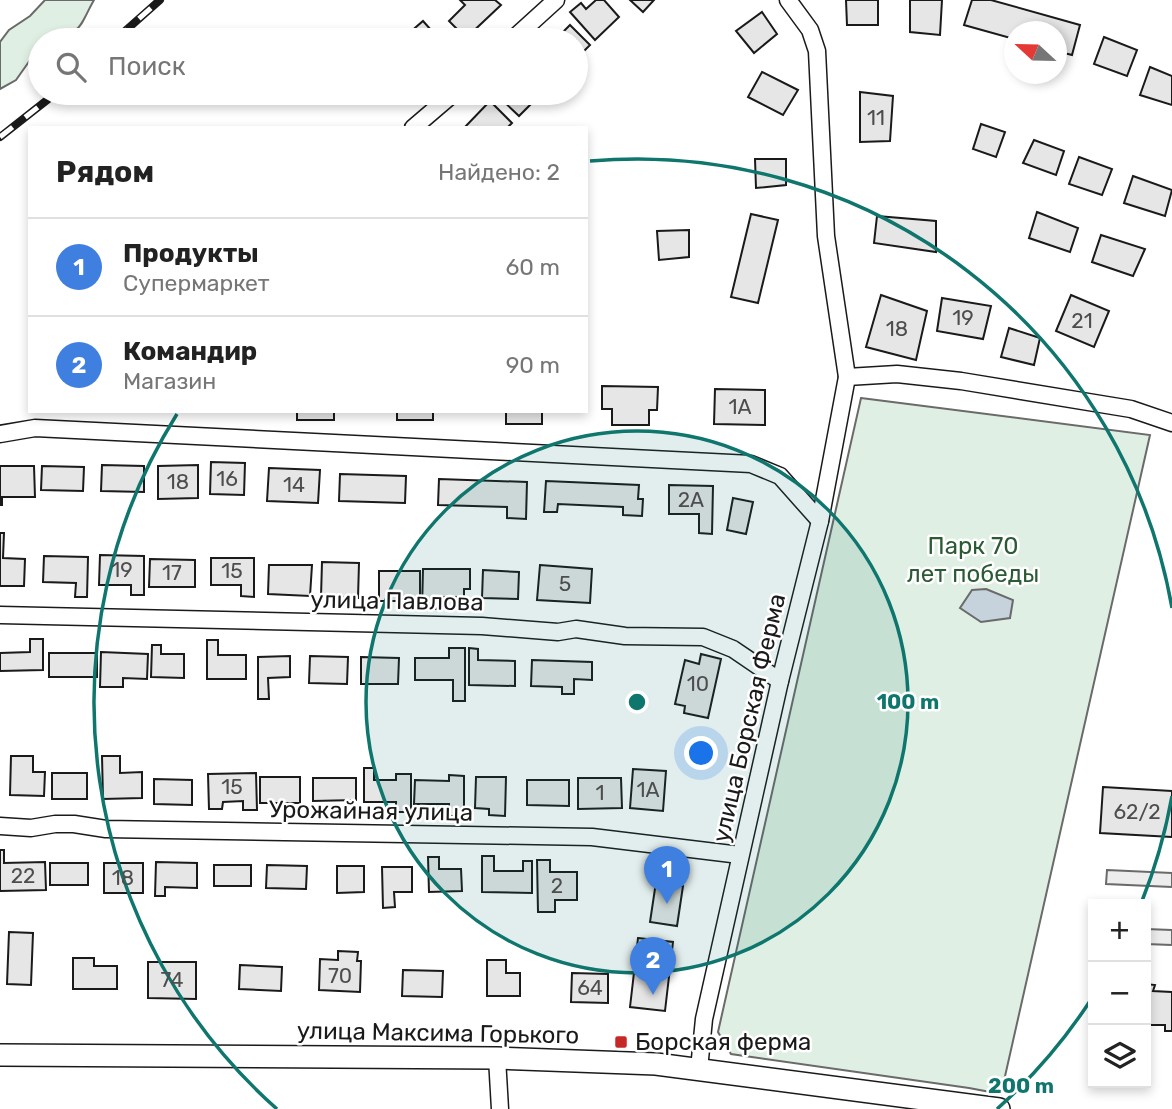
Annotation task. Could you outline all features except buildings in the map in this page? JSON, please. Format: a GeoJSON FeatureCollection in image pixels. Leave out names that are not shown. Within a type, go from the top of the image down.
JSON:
{"type":"FeatureCollection","features":[{"type":"Feature","properties":{"kind":"street"},"geometry":{"type":"LineString","coordinates":[[525,28],[556,0]]}},
{"type":"Feature","properties":{"kind":"street","name":"улица Борская Ферма"},"geometry":{"type":"LineString","coordinates":[[699,1069],[704,1019],[780,681],[820,522],[847,377],[826,236],[817,51],[810,30],[788,0]]}},
{"type":"Feature","properties":{"kind":"street"},"geometry":{"type":"LineString","coordinates":[[415,126],[440,105]]}},
{"type":"Feature","properties":{"kind":"street"},"geometry":{"type":"LineString","coordinates":[[847,377],[897,374],[961,381],[1131,409],[1172,423]]}},
{"type":"Feature","properties":{"kind":"street"},"geometry":{"type":"LineString","coordinates":[[0,434],[35,428],[751,464],[780,476],[820,522]]}},
{"type":"Feature","properties":{"kind":"street","name":"улица Павлова"},"geometry":{"type":"LineString","coordinates":[[0,615],[482,626],[558,632],[576,629],[625,636],[703,638],[733,649],[780,681]]}},
{"type":"Feature","properties":{"kind":"street","name":"Урожайная улица"},"geometry":{"type":"LineString","coordinates":[[0,826],[31,828],[65,824],[120,830],[592,837],[740,855]]}},
{"type":"Feature","properties":{"kind":"street","name":"улица Максима Горького"},"geometry":{"type":"LineString","coordinates":[[0,1055],[497,1058],[656,1064],[999,1109]]}},
{"type":"Feature","properties":{"kind":"street"},"geometry":{"type":"LineString","coordinates":[[497,1058],[500,1109]]}},
{"type":"Feature","properties":{"kind":"green space"},"geometry":{"type":"Polygon","coordinates":[[[45,0],[94,0],[78,28],[28,28],[28,63],[16,80],[0,89],[0,42],[9,30],[30,16],[45,0]]]}},
{"type":"Feature","properties":{"kind":"green space","name":"Парк 70 лет победы"},"geometry":{"type":"Polygon","coordinates":[[[861,398],[1150,435],[1001,1094],[731,1054],[718,1032],[861,398]]]}},
{"type":"Feature","properties":{"kind":"shaded area"},"geometry":{"type":"Polygon","coordinates":[[[986,589],[1013,600],[1010,618],[981,622],[960,608],[972,590],[986,589]]]}},
{"type":"Feature","properties":{"kind":"shaded area"},"geometry":{"type":"Polygon","coordinates":[[[1107,870],[1172,873],[1172,887],[1106,884],[1107,870]]]}},
{"type":"Feature","properties":{"kind":"shaded area"},"geometry":{"type":"Polygon","coordinates":[[[1151,929],[1172,930],[1172,945],[1151,944],[1151,929]]]}},
{"type":"Feature","properties":{"kind":"railway"},"geometry":{"type":"LineString","coordinates":[[128,28],[160,0]]}},
{"type":"Feature","properties":{"kind":"railway"},"geometry":{"type":"LineString","coordinates":[[0,137],[41,105]]}},
{"type":"Feature","properties":{"kind":"place","name":"Продукты"},"geometry":{"type":"Point","coordinates":[667,904]}},
{"type":"Feature","properties":{"kind":"place","name":"Командир"},"geometry":{"type":"Point","coordinates":[653,995]}},
{"type":"Feature","properties":{"kind":"place","name":"Борская ферма"},"geometry":{"type":"Point","coordinates":[621,1042]}}]}
